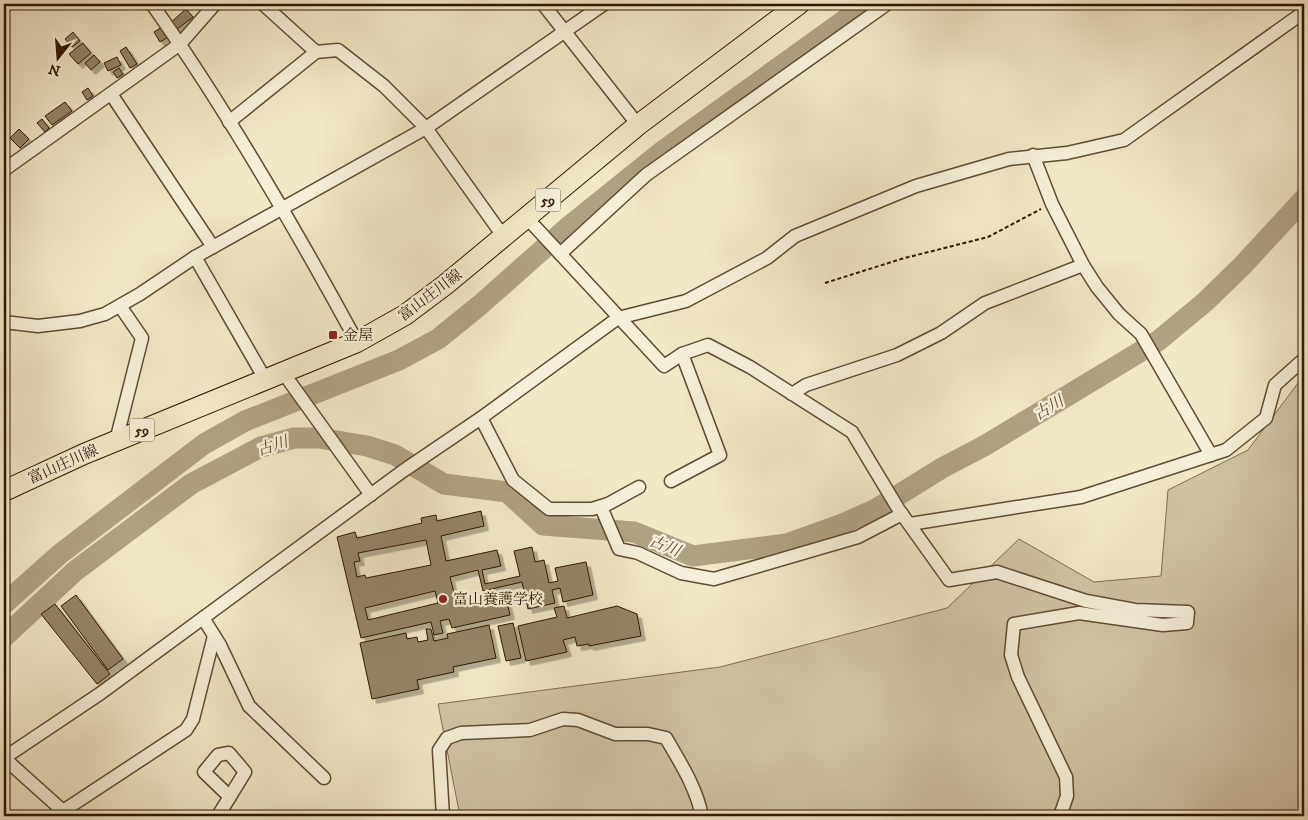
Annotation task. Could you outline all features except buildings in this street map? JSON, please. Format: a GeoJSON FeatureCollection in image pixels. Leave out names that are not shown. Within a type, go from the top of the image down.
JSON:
{"type":"FeatureCollection","features":[{"type":"Feature","properties":{"kind":"main road","name":"富山庄川線"},"geometry":{"type":"LineString","coordinates":[[4,491],[120,439],[357,342],[405,315],[638,125],[799,4]]}},
{"type":"Feature","properties":{"kind":"street"},"geometry":{"type":"LineString","coordinates":[[152,4],[180,44],[284,208],[357,342]]}},
{"type":"Feature","properties":{"kind":"street"},"geometry":{"type":"LineString","coordinates":[[4,170],[180,44],[215,4]]}},
{"type":"Feature","properties":{"kind":"street"},"geometry":{"type":"LineString","coordinates":[[263,4],[316,52]]}},
{"type":"Feature","properties":{"kind":"street"},"geometry":{"type":"LineString","coordinates":[[543,4],[638,125]]}},
{"type":"Feature","properties":{"kind":"street"},"geometry":{"type":"LineString","coordinates":[[4,322],[38,326],[80,321],[105,314],[158,283],[195,257],[426,128],[604,4]]}},
{"type":"Feature","properties":{"kind":"street"},"geometry":{"type":"LineString","coordinates":[[559,252],[646,175],[887,4]]}},
{"type":"Feature","properties":{"kind":"street"},"geometry":{"type":"LineString","coordinates":[[214,636],[193,719],[186,730],[65,814],[4,758],[100,692],[418,460],[481,418],[618,318],[686,301],[767,258],[795,236],[916,186],[1008,159],[1067,154],[1124,140],[1304,12]]}},
{"type":"Feature","properties":{"kind":"street"},"geometry":{"type":"LineString","coordinates":[[229,122],[316,52],[338,50],[384,86],[426,128],[503,236]]}},
{"type":"Feature","properties":{"kind":"street"},"geometry":{"type":"LineString","coordinates":[[111,94],[213,247]]}},
{"type":"Feature","properties":{"kind":"street"},"geometry":{"type":"LineString","coordinates":[[1033,156],[1052,204],[1083,265],[1097,287],[1119,314],[1141,334],[1211,455]]}},
{"type":"Feature","properties":{"kind":"street"},"geometry":{"type":"LineString","coordinates":[[526,218],[664,366],[682,354],[708,345],[750,367],[852,432],[904,516],[949,580],[997,572],[1086,601],[1135,610],[1188,612],[1187,623],[1163,625],[1079,613],[1014,624],[1011,655],[1018,676],[1066,777],[1067,796],[1060,816]]}},
{"type":"Feature","properties":{"kind":"street"},"geometry":{"type":"LineString","coordinates":[[195,257],[274,375],[294,389],[371,495]]}},
{"type":"Feature","properties":{"kind":"street"},"geometry":{"type":"LineString","coordinates":[[792,394],[806,385],[897,355],[941,333],[985,303],[1083,265]]}},
{"type":"Feature","properties":{"kind":"street"},"geometry":{"type":"LineString","coordinates":[[120,306],[142,338],[118,432],[120,439]]}},
{"type":"Feature","properties":{"kind":"street"},"geometry":{"type":"LineString","coordinates":[[671,481],[720,455],[682,354]]}},
{"type":"Feature","properties":{"kind":"street"},"geometry":{"type":"LineString","coordinates":[[603,511],[619,549],[638,553],[681,573],[714,579],[858,537],[904,516],[1081,497],[1226,450],[1266,418],[1275,385],[1304,359]]}},
{"type":"Feature","properties":{"kind":"street"},"geometry":{"type":"LineString","coordinates":[[481,418],[513,480],[549,510],[603,511],[639,487]]}},
{"type":"Feature","properties":{"kind":"street"},"geometry":{"type":"LineString","coordinates":[[203,618],[239,682],[249,706],[324,778]]}},
{"type":"Feature","properties":{"kind":"street"},"geometry":{"type":"LineString","coordinates":[[443,816],[438,750],[447,738],[462,733],[530,730],[563,719],[578,720],[624,736],[648,734],[666,738],[688,775],[699,801],[702,816]]}},
{"type":"Feature","properties":{"kind":"street"},"geometry":{"type":"LineString","coordinates":[[218,816],[230,797]]}},
{"type":"Feature","properties":{"kind":"path"},"geometry":{"type":"LineString","coordinates":[[825,283],[901,259],[988,237],[1052,204]]}},
{"type":"Feature","properties":{"kind":"shaded area"},"geometry":{"type":"Polygon","coordinates":[[[1304,375],[1304,816],[460,816],[438,704],[720,667],[947,608],[1019,539],[1094,582],[1161,576],[1168,490],[1248,450],[1304,375]]]}},
{"type":"Feature","properties":{"kind":"waterway"},"geometry":{"type":"LineString","coordinates":[[4,604],[60,554],[204,444],[245,421],[399,360],[438,339],[480,305],[567,228],[664,150],[867,4]]}},
{"type":"Feature","properties":{"kind":"waterway","name":"古川"},"geometry":{"type":"LineString","coordinates":[[4,637],[75,571],[191,484],[261,447],[294,438],[319,438],[367,446],[395,455],[444,484],[507,492],[543,525],[634,532],[693,556],[787,544],[840,525],[876,509],[1158,341],[1205,302],[1242,266],[1304,199]]}},
{"type":"Feature","properties":{"kind":"place","name":"金屋"},"geometry":{"type":"Point","coordinates":[333,335]}},
{"type":"Feature","properties":{"kind":"place","name":"富山養護学校"},"geometry":{"type":"Point","coordinates":[443,599]}}]}
